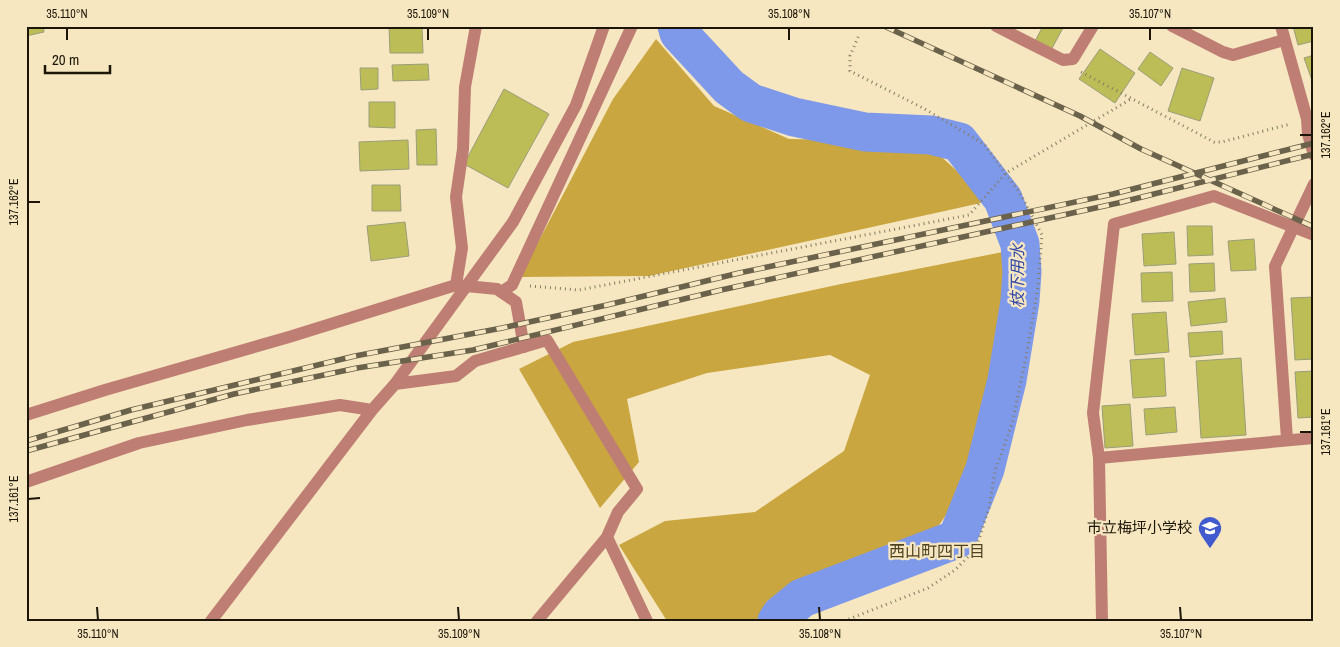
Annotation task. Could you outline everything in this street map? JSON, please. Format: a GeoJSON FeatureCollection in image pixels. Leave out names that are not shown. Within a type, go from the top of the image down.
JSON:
{"type":"FeatureCollection","features":[{"type":"Feature","properties":{"kind":"street"},"geometry":{"type":"LineString","coordinates":[[461,286],[462,248],[456,197],[463,149],[465,87],[476,26]]}},
{"type":"Feature","properties":{"kind":"street"},"geometry":{"type":"LineString","coordinates":[[211,621],[372,410],[395,384],[461,286],[513,222],[576,105],[604,26]]}},
{"type":"Feature","properties":{"kind":"street"},"geometry":{"type":"LineString","coordinates":[[507,289],[632,26]]}},
{"type":"Feature","properties":{"kind":"street"},"geometry":{"type":"LineString","coordinates":[[996,26],[1063,60],[1073,59],[1093,26]]}},
{"type":"Feature","properties":{"kind":"street"},"geometry":{"type":"LineString","coordinates":[[1172,26],[1223,52],[1233,55],[1284,40]]}},
{"type":"Feature","properties":{"kind":"street"},"geometry":{"type":"LineString","coordinates":[[1281,26],[1310,118],[1308,134],[1314,155]]}},
{"type":"Feature","properties":{"kind":"street"},"geometry":{"type":"LineString","coordinates":[[1288,439],[1275,266],[1314,184]]}},
{"type":"Feature","properties":{"kind":"street"},"geometry":{"type":"LineString","coordinates":[[1102,621],[1099,458],[1093,413],[1114,224],[1214,196],[1314,236]]}},
{"type":"Feature","properties":{"kind":"street"},"geometry":{"type":"LineString","coordinates":[[26,415],[105,390],[461,286],[507,289]]}},
{"type":"Feature","properties":{"kind":"street"},"geometry":{"type":"LineString","coordinates":[[507,289],[516,302],[524,347]]}},
{"type":"Feature","properties":{"kind":"street"},"geometry":{"type":"LineString","coordinates":[[395,384],[456,376],[475,361],[547,340],[637,490],[618,512],[607,537],[537,621]]}},
{"type":"Feature","properties":{"kind":"street"},"geometry":{"type":"LineString","coordinates":[[26,482],[139,443],[193,431],[340,405],[372,410]]}},
{"type":"Feature","properties":{"kind":"street"},"geometry":{"type":"LineString","coordinates":[[1099,458],[1314,438]]}},
{"type":"Feature","properties":{"kind":"street"},"geometry":{"type":"LineString","coordinates":[[607,537],[647,621]]}},
{"type":"Feature","properties":{"kind":"path"},"geometry":{"type":"LineString","coordinates":[[844,621],[928,588],[955,570],[974,551],[988,508],[995,471],[1012,424],[1038,287],[1042,235],[1020,193],[984,144],[923,108],[850,71],[850,56],[859,35]]}},
{"type":"Feature","properties":{"kind":"path"},"geometry":{"type":"LineString","coordinates":[[1073,59],[1073,68],[1214,142],[1222,142],[1310,118]]}},
{"type":"Feature","properties":{"kind":"path"},"geometry":{"type":"LineString","coordinates":[[507,289],[579,290],[969,215],[1005,174],[1131,99]]}},
{"type":"Feature","properties":{"kind":"shaded area"},"geometry":{"type":"Polygon","coordinates":[[[656,39],[714,106],[789,139],[924,141],[990,201],[649,276],[520,277],[613,99],[656,39]]]}},
{"type":"Feature","properties":{"kind":"shaded area"},"geometry":{"type":"Polygon","coordinates":[[[1018,249],[1006,356],[977,471],[932,535],[767,601],[759,621],[667,621],[619,545],[665,521],[755,512],[844,451],[870,375],[830,355],[707,373],[627,399],[639,462],[600,508],[519,369],[573,342],[841,284],[1018,249]]]}},
{"type":"Feature","properties":{"kind":"building"},"geometry":{"type":"Polygon","coordinates":[[[26,26],[43,26],[44,32],[26,36],[26,26]]]}},
{"type":"Feature","properties":{"kind":"building"},"geometry":{"type":"Polygon","coordinates":[[[389,26],[422,26],[423,53],[390,53],[389,26]]]}},
{"type":"Feature","properties":{"kind":"building"},"geometry":{"type":"Polygon","coordinates":[[[1043,26],[1064,26],[1050,52],[1034,43],[1043,26]]]}},
{"type":"Feature","properties":{"kind":"building"},"geometry":{"type":"Polygon","coordinates":[[[1293,26],[1314,26],[1314,41],[1298,45],[1293,26]]]}},
{"type":"Feature","properties":{"kind":"building"},"geometry":{"type":"Polygon","coordinates":[[[1100,49],[1135,73],[1115,103],[1079,79],[1100,49]]]}},
{"type":"Feature","properties":{"kind":"building"},"geometry":{"type":"Polygon","coordinates":[[[1150,52],[1173,68],[1161,86],[1138,69],[1150,52]]]}},
{"type":"Feature","properties":{"kind":"building"},"geometry":{"type":"Polygon","coordinates":[[[1314,55],[1314,86],[1304,58],[1314,55]]]}},
{"type":"Feature","properties":{"kind":"building"},"geometry":{"type":"Polygon","coordinates":[[[428,64],[429,80],[393,81],[392,65],[428,64]]]}},
{"type":"Feature","properties":{"kind":"building"},"geometry":{"type":"Polygon","coordinates":[[[360,68],[378,68],[378,89],[361,90],[360,68]]]}},
{"type":"Feature","properties":{"kind":"building"},"geometry":{"type":"Polygon","coordinates":[[[1182,68],[1214,78],[1200,121],[1168,111],[1182,68]]]}},
{"type":"Feature","properties":{"kind":"building"},"geometry":{"type":"Polygon","coordinates":[[[504,89],[549,114],[508,188],[464,164],[504,89]]]}},
{"type":"Feature","properties":{"kind":"building"},"geometry":{"type":"Polygon","coordinates":[[[369,102],[395,102],[395,128],[369,127],[369,102]]]}},
{"type":"Feature","properties":{"kind":"building"},"geometry":{"type":"Polygon","coordinates":[[[436,129],[437,165],[417,165],[416,130],[436,129]]]}},
{"type":"Feature","properties":{"kind":"building"},"geometry":{"type":"Polygon","coordinates":[[[408,140],[409,169],[360,171],[359,142],[408,140]]]}},
{"type":"Feature","properties":{"kind":"building"},"geometry":{"type":"Polygon","coordinates":[[[372,185],[400,185],[401,211],[372,211],[372,185]]]}},
{"type":"Feature","properties":{"kind":"building"},"geometry":{"type":"Polygon","coordinates":[[[405,222],[409,256],[371,261],[367,226],[405,222]]]}},
{"type":"Feature","properties":{"kind":"building"},"geometry":{"type":"Polygon","coordinates":[[[1187,226],[1212,226],[1213,255],[1188,256],[1187,226]]]}},
{"type":"Feature","properties":{"kind":"building"},"geometry":{"type":"Polygon","coordinates":[[[1174,232],[1176,264],[1144,266],[1142,234],[1174,232]]]}},
{"type":"Feature","properties":{"kind":"building"},"geometry":{"type":"Polygon","coordinates":[[[1254,239],[1256,270],[1231,271],[1228,241],[1254,239]]]}},
{"type":"Feature","properties":{"kind":"building"},"geometry":{"type":"Polygon","coordinates":[[[1214,263],[1215,291],[1190,292],[1189,264],[1214,263]]]}},
{"type":"Feature","properties":{"kind":"building"},"geometry":{"type":"Polygon","coordinates":[[[1172,272],[1173,301],[1142,302],[1141,273],[1172,272]]]}},
{"type":"Feature","properties":{"kind":"building"},"geometry":{"type":"Polygon","coordinates":[[[1314,297],[1314,359],[1295,360],[1291,298],[1314,297]]]}},
{"type":"Feature","properties":{"kind":"building"},"geometry":{"type":"Polygon","coordinates":[[[1225,298],[1227,322],[1191,326],[1188,302],[1225,298]]]}},
{"type":"Feature","properties":{"kind":"building"},"geometry":{"type":"Polygon","coordinates":[[[1166,312],[1169,352],[1135,355],[1132,314],[1166,312]]]}},
{"type":"Feature","properties":{"kind":"building"},"geometry":{"type":"Polygon","coordinates":[[[1222,331],[1223,354],[1190,357],[1188,333],[1222,331]]]}},
{"type":"Feature","properties":{"kind":"building"},"geometry":{"type":"Polygon","coordinates":[[[1164,358],[1166,396],[1133,398],[1130,360],[1164,358]]]}},
{"type":"Feature","properties":{"kind":"building"},"geometry":{"type":"Polygon","coordinates":[[[1241,358],[1246,435],[1201,438],[1196,361],[1241,358]]]}},
{"type":"Feature","properties":{"kind":"building"},"geometry":{"type":"Polygon","coordinates":[[[1314,371],[1314,417],[1298,418],[1295,372],[1314,371]]]}},
{"type":"Feature","properties":{"kind":"building"},"geometry":{"type":"Polygon","coordinates":[[[1130,404],[1133,446],[1105,448],[1102,406],[1130,404]]]}},
{"type":"Feature","properties":{"kind":"building"},"geometry":{"type":"Polygon","coordinates":[[[1175,407],[1177,432],[1146,435],[1144,409],[1175,407]]]}},
{"type":"Feature","properties":{"kind":"waterway","name":"枝下用水"},"geometry":{"type":"LineString","coordinates":[[677,26],[679,33],[729,87],[751,103],[794,117],[865,132],[931,135],[959,142],[1003,199],[1020,244],[1022,272],[1020,301],[1007,380],[985,469],[957,539],[802,598],[781,615],[777,621]]}},
{"type":"Feature","properties":{"kind":"railway"},"geometry":{"type":"LineString","coordinates":[[884,26],[1080,116],[1141,149],[1314,227]]}},
{"type":"Feature","properties":{"kind":"railway"},"geometry":{"type":"LineString","coordinates":[[26,441],[131,410],[355,356],[502,328],[739,273],[1113,194],[1314,143]]}},
{"type":"Feature","properties":{"kind":"railway"},"geometry":{"type":"LineString","coordinates":[[26,451],[234,394],[357,368],[473,350],[721,290],[1118,203],[1314,154]]}},
{"type":"Feature","properties":{"kind":"place","name":"市立梅坪小学校"},"geometry":{"type":"Point","coordinates":[1210,549]}},
{"type":"Feature","properties":{"kind":"district","name":"西山町四丁目"},"geometry":{"type":"Point","coordinates":[937,551]}}]}
